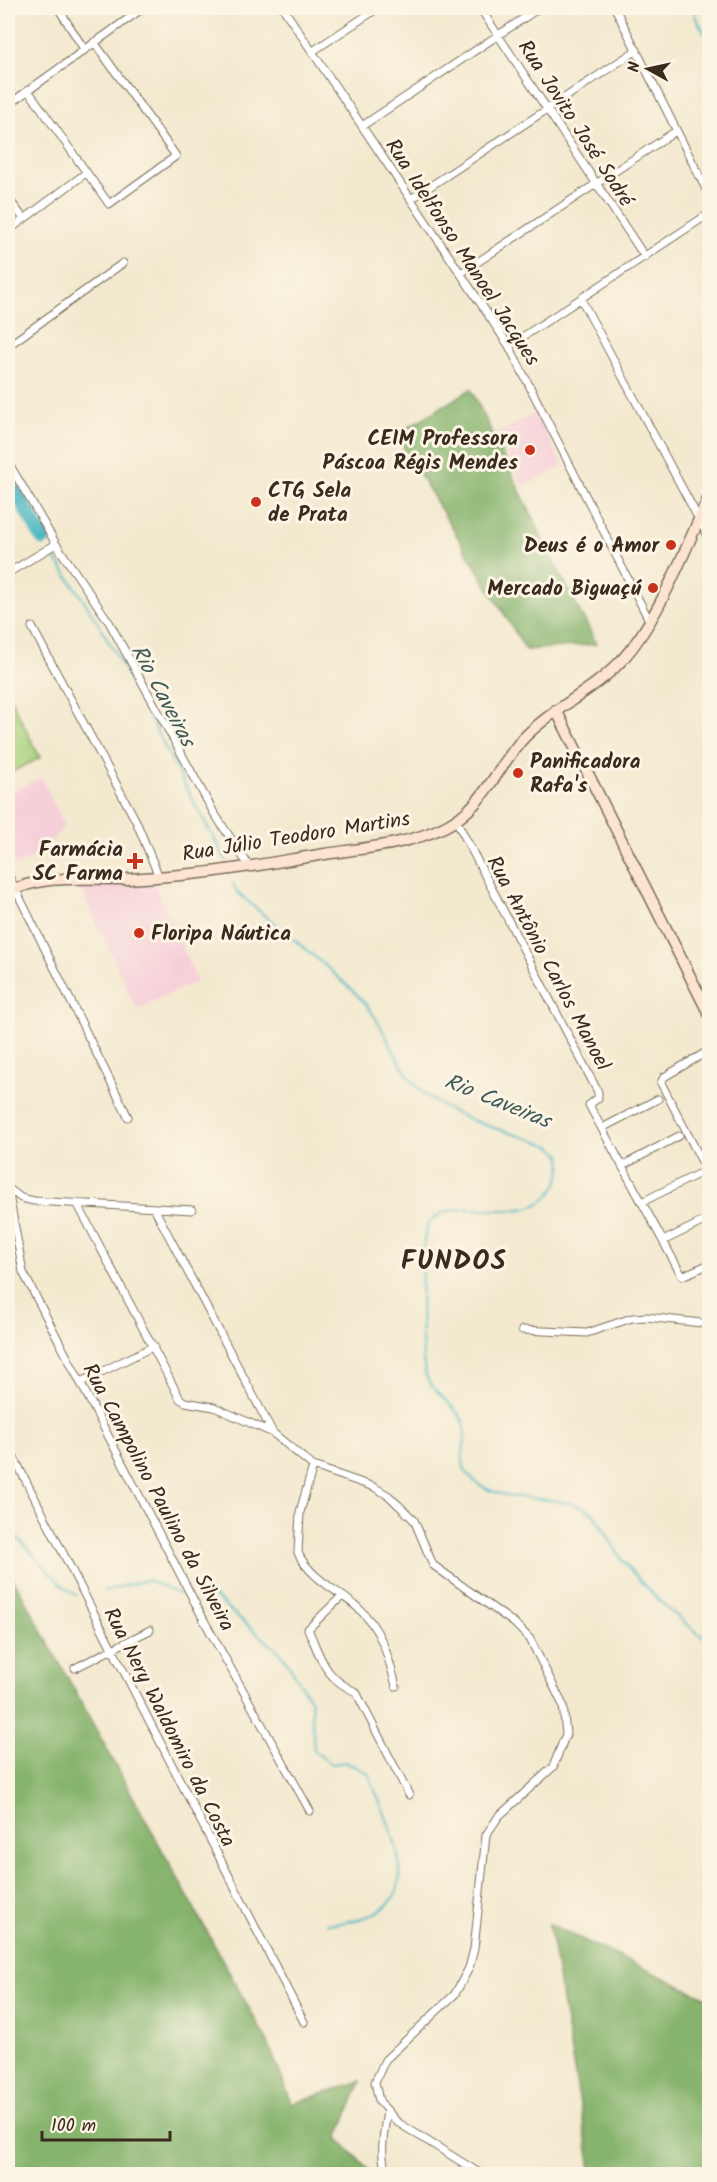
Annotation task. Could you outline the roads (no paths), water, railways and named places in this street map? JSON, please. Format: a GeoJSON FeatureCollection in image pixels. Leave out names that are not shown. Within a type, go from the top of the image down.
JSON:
{"type":"FeatureCollection","features":[{"type":"Feature","properties":{"kind":"main road","name":"Rua Júlio Teodoro Martins"},"geometry":{"type":"LineString","coordinates":[[12,891],[46,881],[159,877],[249,866],[411,840],[456,820],[483,797],[522,740],[556,710],[619,663],[649,620],[710,495]]}},
{"type":"Feature","properties":{"kind":"main road"},"geometry":{"type":"LineString","coordinates":[[556,710],[710,1016]]}},
{"type":"Feature","properties":{"kind":"street"},"geometry":{"type":"LineString","coordinates":[[58,8],[84,49]]}},
{"type":"Feature","properties":{"kind":"street"},"geometry":{"type":"LineString","coordinates":[[8,105],[143,8]]}},
{"type":"Feature","properties":{"kind":"street","name":"Rua Idelfonso Manoel Jacques"},"geometry":{"type":"LineString","coordinates":[[283,8],[509,346],[649,620]]}},
{"type":"Feature","properties":{"kind":"street"},"geometry":{"type":"LineString","coordinates":[[313,51],[378,8]]}},
{"type":"Feature","properties":{"kind":"street","name":"Rua Jovito José Sodré"},"geometry":{"type":"LineString","coordinates":[[480,8],[645,257]]}},
{"type":"Feature","properties":{"kind":"street"},"geometry":{"type":"LineString","coordinates":[[362,126],[539,8]]}},
{"type":"Feature","properties":{"kind":"street"},"geometry":{"type":"LineString","coordinates":[[615,8],[710,197]]}},
{"type":"Feature","properties":{"kind":"street"},"geometry":{"type":"LineString","coordinates":[[28,90],[109,204],[176,156],[94,42]]}},
{"type":"Feature","properties":{"kind":"street"},"geometry":{"type":"LineString","coordinates":[[411,199],[637,50]]}},
{"type":"Feature","properties":{"kind":"street"},"geometry":{"type":"LineString","coordinates":[[461,273],[676,130]]}},
{"type":"Feature","properties":{"kind":"street"},"geometry":{"type":"LineString","coordinates":[[8,231],[86,173]]}},
{"type":"Feature","properties":{"kind":"street"},"geometry":{"type":"LineString","coordinates":[[8,198],[24,219]]}},
{"type":"Feature","properties":{"kind":"street"},"geometry":{"type":"LineString","coordinates":[[509,346],[710,213]]}},
{"type":"Feature","properties":{"kind":"street"},"geometry":{"type":"LineString","coordinates":[[8,346],[123,263]]}},
{"type":"Feature","properties":{"kind":"street"},"geometry":{"type":"LineString","coordinates":[[581,299],[710,540]]}},
{"type":"Feature","properties":{"kind":"street"},"geometry":{"type":"LineString","coordinates":[[8,462],[56,544],[109,622],[214,813],[249,866]]}},
{"type":"Feature","properties":{"kind":"street"},"geometry":{"type":"LineString","coordinates":[[8,573],[56,544]]}},
{"type":"Feature","properties":{"kind":"street"},"geometry":{"type":"LineString","coordinates":[[32,627],[136,821],[159,877]]}},
{"type":"Feature","properties":{"kind":"street","name":"Rua Antônio Carlos Manoel"},"geometry":{"type":"LineString","coordinates":[[456,820],[598,1092],[598,1098],[589,1105],[682,1276],[710,1264]]}},
{"type":"Feature","properties":{"kind":"street"},"geometry":{"type":"LineString","coordinates":[[8,874],[12,891],[128,1117]]}},
{"type":"Feature","properties":{"kind":"street"},"geometry":{"type":"LineString","coordinates":[[710,1050],[664,1077],[661,1083],[710,1177]]}},
{"type":"Feature","properties":{"kind":"street"},"geometry":{"type":"LineString","coordinates":[[602,1128],[658,1099]]}},
{"type":"Feature","properties":{"kind":"street"},"geometry":{"type":"LineString","coordinates":[[622,1166],[679,1136]]}},
{"type":"Feature","properties":{"kind":"street"},"geometry":{"type":"LineString","coordinates":[[642,1202],[698,1174]]}},
{"type":"Feature","properties":{"kind":"street"},"geometry":{"type":"LineString","coordinates":[[8,1189],[27,1200],[192,1210]]}},
{"type":"Feature","properties":{"kind":"street","name":"Rua Campolino Paulino da Silveira"},"geometry":{"type":"LineString","coordinates":[[8,1189],[20,1266],[206,1624],[310,1811]]}},
{"type":"Feature","properties":{"kind":"street"},"geometry":{"type":"LineString","coordinates":[[77,1203],[180,1399],[223,1410],[273,1433],[314,1466],[374,1487],[389,1496],[414,1520],[434,1565],[524,1632],[537,1648],[554,1685],[566,1723],[563,1745],[553,1767],[489,1827],[484,1846],[474,1949],[469,1968],[447,2003],[381,2066],[376,2077],[375,2091],[397,2122],[481,2175]]}},
{"type":"Feature","properties":{"kind":"street"},"geometry":{"type":"LineString","coordinates":[[154,1208],[273,1433]]}},
{"type":"Feature","properties":{"kind":"street"},"geometry":{"type":"LineString","coordinates":[[663,1241],[710,1218]]}},
{"type":"Feature","properties":{"kind":"street"},"geometry":{"type":"LineString","coordinates":[[522,1330],[587,1333],[632,1318],[647,1317],[710,1324]]}},
{"type":"Feature","properties":{"kind":"street"},"geometry":{"type":"LineString","coordinates":[[81,1382],[154,1346]]}},
{"type":"Feature","properties":{"kind":"street","name":"Rua Nery Waldomiro da Costa"},"geometry":{"type":"LineString","coordinates":[[8,1446],[304,2022]]}},
{"type":"Feature","properties":{"kind":"street"},"geometry":{"type":"LineString","coordinates":[[314,1466],[300,1512],[298,1553],[309,1569],[362,1612],[381,1637],[396,1686]]}},
{"type":"Feature","properties":{"kind":"street"},"geometry":{"type":"LineString","coordinates":[[342,1596],[308,1629],[330,1676],[338,1684],[356,1692],[408,1795]]}},
{"type":"Feature","properties":{"kind":"street"},"geometry":{"type":"LineString","coordinates":[[75,1668],[150,1630]]}},
{"type":"Feature","properties":{"kind":"street"},"geometry":{"type":"LineString","coordinates":[[387,2111],[383,2140],[384,2168],[387,2175]]}},
{"type":"Feature","properties":{"kind":"waterway"},"geometry":{"type":"LineString","coordinates":[[693,8],[710,42]]}},
{"type":"Feature","properties":{"kind":"waterway","name":"Rio Caveiras"},"geometry":{"type":"LineString","coordinates":[[8,478],[43,539]]}},
{"type":"Feature","properties":{"kind":"waterway","name":"Rio Caveiras"},"geometry":{"type":"LineString","coordinates":[[53,556],[102,629],[227,861]]}},
{"type":"Feature","properties":{"kind":"waterway","name":"Rio Caveiras"},"geometry":{"type":"LineString","coordinates":[[233,884],[238,893],[316,957],[360,998],[370,1009],[407,1074],[427,1096],[455,1113],[487,1126],[551,1146],[561,1155],[562,1169],[558,1181],[554,1189],[541,1202],[526,1208],[509,1210],[456,1210],[441,1214],[429,1223],[423,1249],[421,1320],[423,1361],[427,1379],[463,1422],[465,1429],[463,1463],[468,1475],[480,1485],[494,1492],[509,1496],[558,1501],[588,1510],[597,1519],[620,1557],[643,1584],[710,1642]]}},
{"type":"Feature","properties":{"kind":"waterway"},"geometry":{"type":"LineString","coordinates":[[8,1529],[57,1580],[76,1595]]}},
{"type":"Feature","properties":{"kind":"waterway"},"geometry":{"type":"LineString","coordinates":[[104,1591],[147,1580],[179,1594]]}},
{"type":"Feature","properties":{"kind":"waterway"},"geometry":{"type":"LineString","coordinates":[[199,1584],[282,1654],[311,1701],[314,1751],[331,1764],[345,1762],[368,1773],[389,1825],[397,1849],[400,1871],[397,1891],[385,1907],[362,1918],[327,1924]]}},
{"type":"Feature","properties":{"kind":"waterway"},"geometry":{"type":"LineString","coordinates":[[18,2174],[52,2164],[84,2166],[106,2174]]}},
{"type":"Feature","properties":{"kind":"place","name":"CEIM Professora Páscoa Régis Mendes"},"geometry":{"type":"Point","coordinates":[530,450]}},
{"type":"Feature","properties":{"kind":"place","name":"CTG Sela de Prata"},"geometry":{"type":"Point","coordinates":[256,502]}},
{"type":"Feature","properties":{"kind":"place","name":"Deus é o Amor"},"geometry":{"type":"Point","coordinates":[671,545]}},
{"type":"Feature","properties":{"kind":"place","name":"Mercado Biguaçú"},"geometry":{"type":"Point","coordinates":[653,588]}},
{"type":"Feature","properties":{"kind":"place","name":"Panificadora Rafa's"},"geometry":{"type":"Point","coordinates":[518,773]}},
{"type":"Feature","properties":{"kind":"place","name":"Farmácia SC Farma"},"geometry":{"type":"Point","coordinates":[135,861]}},
{"type":"Feature","properties":{"kind":"place","name":"Floripa Náutica"},"geometry":{"type":"Point","coordinates":[139,933]}},
{"type":"Feature","properties":{"kind":"district","name":"FUNDOS"},"geometry":{"type":"Point","coordinates":[454,1260]}}]}
